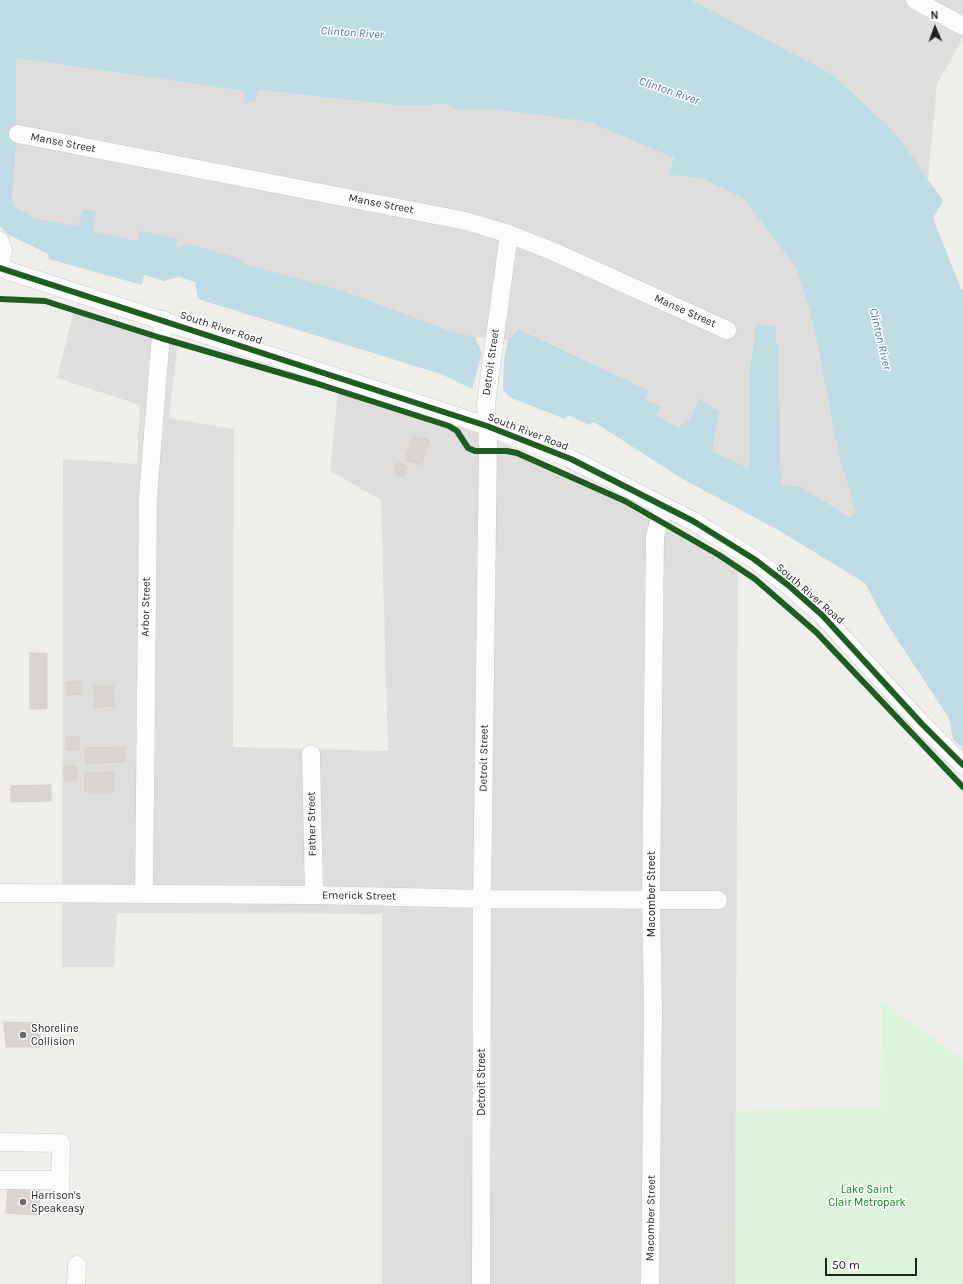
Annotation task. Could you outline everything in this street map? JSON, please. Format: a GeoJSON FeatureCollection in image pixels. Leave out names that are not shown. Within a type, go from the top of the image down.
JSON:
{"type":"FeatureCollection","features":[{"type":"Feature","properties":{"kind":"street"},"geometry":{"type":"LineString","coordinates":[[915,0],[961,19]]}},
{"type":"Feature","properties":{"kind":"street","name":"Manse Street"},"geometry":{"type":"LineString","coordinates":[[18,134],[466,221],[509,234],[552,251],[727,330]]}},
{"type":"Feature","properties":{"kind":"street","name":"Detroit Street"},"geometry":{"type":"LineString","coordinates":[[481,1284],[486,403],[509,234]]}},
{"type":"Feature","properties":{"kind":"street"},"geometry":{"type":"LineString","coordinates":[[0,241],[2,250],[0,268]]}},
{"type":"Feature","properties":{"kind":"street","name":"South River Road"},"geometry":{"type":"LineString","coordinates":[[0,268],[164,320],[315,376],[487,426],[570,459],[693,521],[754,559],[794,590],[822,615],[922,724],[963,765]]}},
{"type":"Feature","properties":{"kind":"street","name":"Arbor Street"},"geometry":{"type":"LineString","coordinates":[[144,894],[148,498],[159,360],[164,320]]}},
{"type":"Feature","properties":{"kind":"street","name":"Macomber Street"},"geometry":{"type":"LineString","coordinates":[[650,1284],[653,1010],[651,898],[655,536],[663,506]]}},
{"type":"Feature","properties":{"kind":"street","name":"Father Street"},"geometry":{"type":"LineString","coordinates":[[311,754],[314,895]]}},
{"type":"Feature","properties":{"kind":"street","name":"Emerick Street"},"geometry":{"type":"LineString","coordinates":[[0,894],[314,895],[718,900]]}},
{"type":"Feature","properties":{"kind":"street"},"geometry":{"type":"LineString","coordinates":[[0,1142],[61,1143],[60,1187],[0,1180]]}},
{"type":"Feature","properties":{"kind":"street"},"geometry":{"type":"LineString","coordinates":[[76,1284],[77,1265]]}},
{"type":"Feature","properties":{"kind":"shaded area"},"geometry":{"type":"Polygon","coordinates":[[[692,0],[963,0],[963,38],[937,84],[928,179],[888,126],[832,74],[692,0]]]}},
{"type":"Feature","properties":{"kind":"shaded area"},"geometry":{"type":"Polygon","coordinates":[[[16,58],[244,91],[243,103],[257,90],[405,106],[448,104],[454,109],[495,109],[589,122],[674,158],[670,175],[701,178],[743,198],[797,269],[814,327],[839,457],[856,512],[851,517],[800,486],[781,485],[779,345],[776,342],[776,326],[756,326],[749,375],[749,468],[712,451],[720,411],[699,398],[689,422],[679,427],[656,415],[646,400],[650,391],[520,329],[508,340],[475,337],[448,330],[341,290],[176,248],[178,238],[138,241],[91,231],[96,212],[78,226],[31,218],[30,213],[19,210],[14,206],[12,197],[16,149],[16,58]]]}},
{"type":"Feature","properties":{"kind":"shaded area"},"geometry":{"type":"Polygon","coordinates":[[[74,310],[178,343],[169,418],[234,429],[233,747],[388,751],[381,500],[330,471],[338,391],[488,436],[659,520],[738,568],[735,1284],[382,1284],[382,914],[117,913],[114,967],[62,967],[63,459],[137,464],[140,405],[57,378],[74,310]]]}},
{"type":"Feature","properties":{"kind":"green space","name":"Lake Saint Clair Metropark"},"geometry":{"type":"Polygon","coordinates":[[[882,1002],[963,1059],[963,1284],[735,1284],[736,1111],[881,1107],[882,1002]]]}},
{"type":"Feature","properties":{"kind":"water","name":"Clinton River"},"geometry":{"type":"Polygon","coordinates":[[[0,0],[692,0],[832,74],[888,126],[903,143],[943,201],[933,218],[961,289],[963,289],[963,749],[953,739],[949,718],[885,621],[865,583],[778,530],[681,478],[594,422],[589,425],[568,415],[565,419],[509,397],[503,389],[504,360],[508,340],[519,329],[650,391],[646,400],[661,407],[656,415],[678,427],[689,421],[699,398],[720,411],[712,451],[749,468],[749,375],[756,325],[776,326],[776,342],[779,345],[781,485],[800,486],[850,517],[856,512],[839,457],[814,327],[797,269],[743,198],[701,178],[669,175],[674,158],[589,122],[495,109],[454,109],[448,104],[405,106],[258,90],[256,100],[243,104],[244,91],[16,58],[16,149],[12,197],[14,206],[19,210],[30,213],[31,218],[78,226],[83,209],[96,212],[92,231],[138,241],[141,231],[178,238],[176,248],[188,244],[238,258],[244,264],[341,290],[448,330],[475,337],[482,353],[472,389],[441,374],[198,299],[195,282],[179,277],[164,281],[144,275],[142,285],[49,259],[48,254],[7,234],[0,226],[0,0]]]}},
{"type":"Feature","properties":{"kind":"building"},"geometry":{"type":"Polygon","coordinates":[[[413,436],[429,440],[421,465],[406,460],[413,436]]]}},
{"type":"Feature","properties":{"kind":"building"},"geometry":{"type":"Polygon","coordinates":[[[397,463],[407,466],[404,477],[394,474],[397,463]]]}},
{"type":"Feature","properties":{"kind":"building"},"geometry":{"type":"Polygon","coordinates":[[[30,653],[47,653],[47,709],[30,709],[30,653]]]}},
{"type":"Feature","properties":{"kind":"building"},"geometry":{"type":"Polygon","coordinates":[[[81,681],[82,694],[68,695],[67,682],[81,681]]]}},
{"type":"Feature","properties":{"kind":"building"},"geometry":{"type":"Polygon","coordinates":[[[94,686],[113,686],[114,706],[95,707],[94,686]]]}},
{"type":"Feature","properties":{"kind":"building"},"geometry":{"type":"Polygon","coordinates":[[[66,737],[79,737],[79,750],[67,750],[66,737]]]}},
{"type":"Feature","properties":{"kind":"building"},"geometry":{"type":"Polygon","coordinates":[[[125,747],[125,762],[86,763],[85,748],[125,747]]]}},
{"type":"Feature","properties":{"kind":"building"},"geometry":{"type":"Polygon","coordinates":[[[64,766],[77,766],[77,780],[64,780],[64,766]]]}},
{"type":"Feature","properties":{"kind":"building"},"geometry":{"type":"Polygon","coordinates":[[[113,772],[114,792],[85,792],[85,773],[113,772]]]}},
{"type":"Feature","properties":{"kind":"building"},"geometry":{"type":"Polygon","coordinates":[[[51,785],[51,801],[11,802],[11,786],[51,785]]]}},
{"type":"Feature","properties":{"kind":"building","name":"Shoreline Collision"},"geometry":{"type":"Polygon","coordinates":[[[4,1022],[40,1023],[40,1047],[6,1047],[4,1022]]]}},
{"type":"Feature","properties":{"kind":"building","name":"Harrison's Speakeasy"},"geometry":{"type":"Polygon","coordinates":[[[8,1189],[40,1191],[38,1215],[6,1213],[8,1189]]]}},
{"type":"Feature","properties":{"kind":"cycle path"},"geometry":{"type":"LineString","coordinates":[[0,268],[487,426],[571,459],[693,521],[754,559],[788,585],[822,615],[922,724],[963,765]]}},
{"type":"Feature","properties":{"kind":"cycle path"},"geometry":{"type":"LineString","coordinates":[[0,299],[45,301],[161,338],[315,383],[449,426],[457,431],[468,448],[475,451],[507,451],[517,453],[625,501],[719,555],[755,579],[816,632],[963,787]]}},
{"type":"Feature","properties":{"kind":"place","name":"Shoreline Collision"},"geometry":{"type":"Point","coordinates":[23,1035]}},
{"type":"Feature","properties":{"kind":"place","name":"Harrison's Speakeasy"},"geometry":{"type":"Point","coordinates":[23,1202]}}]}
